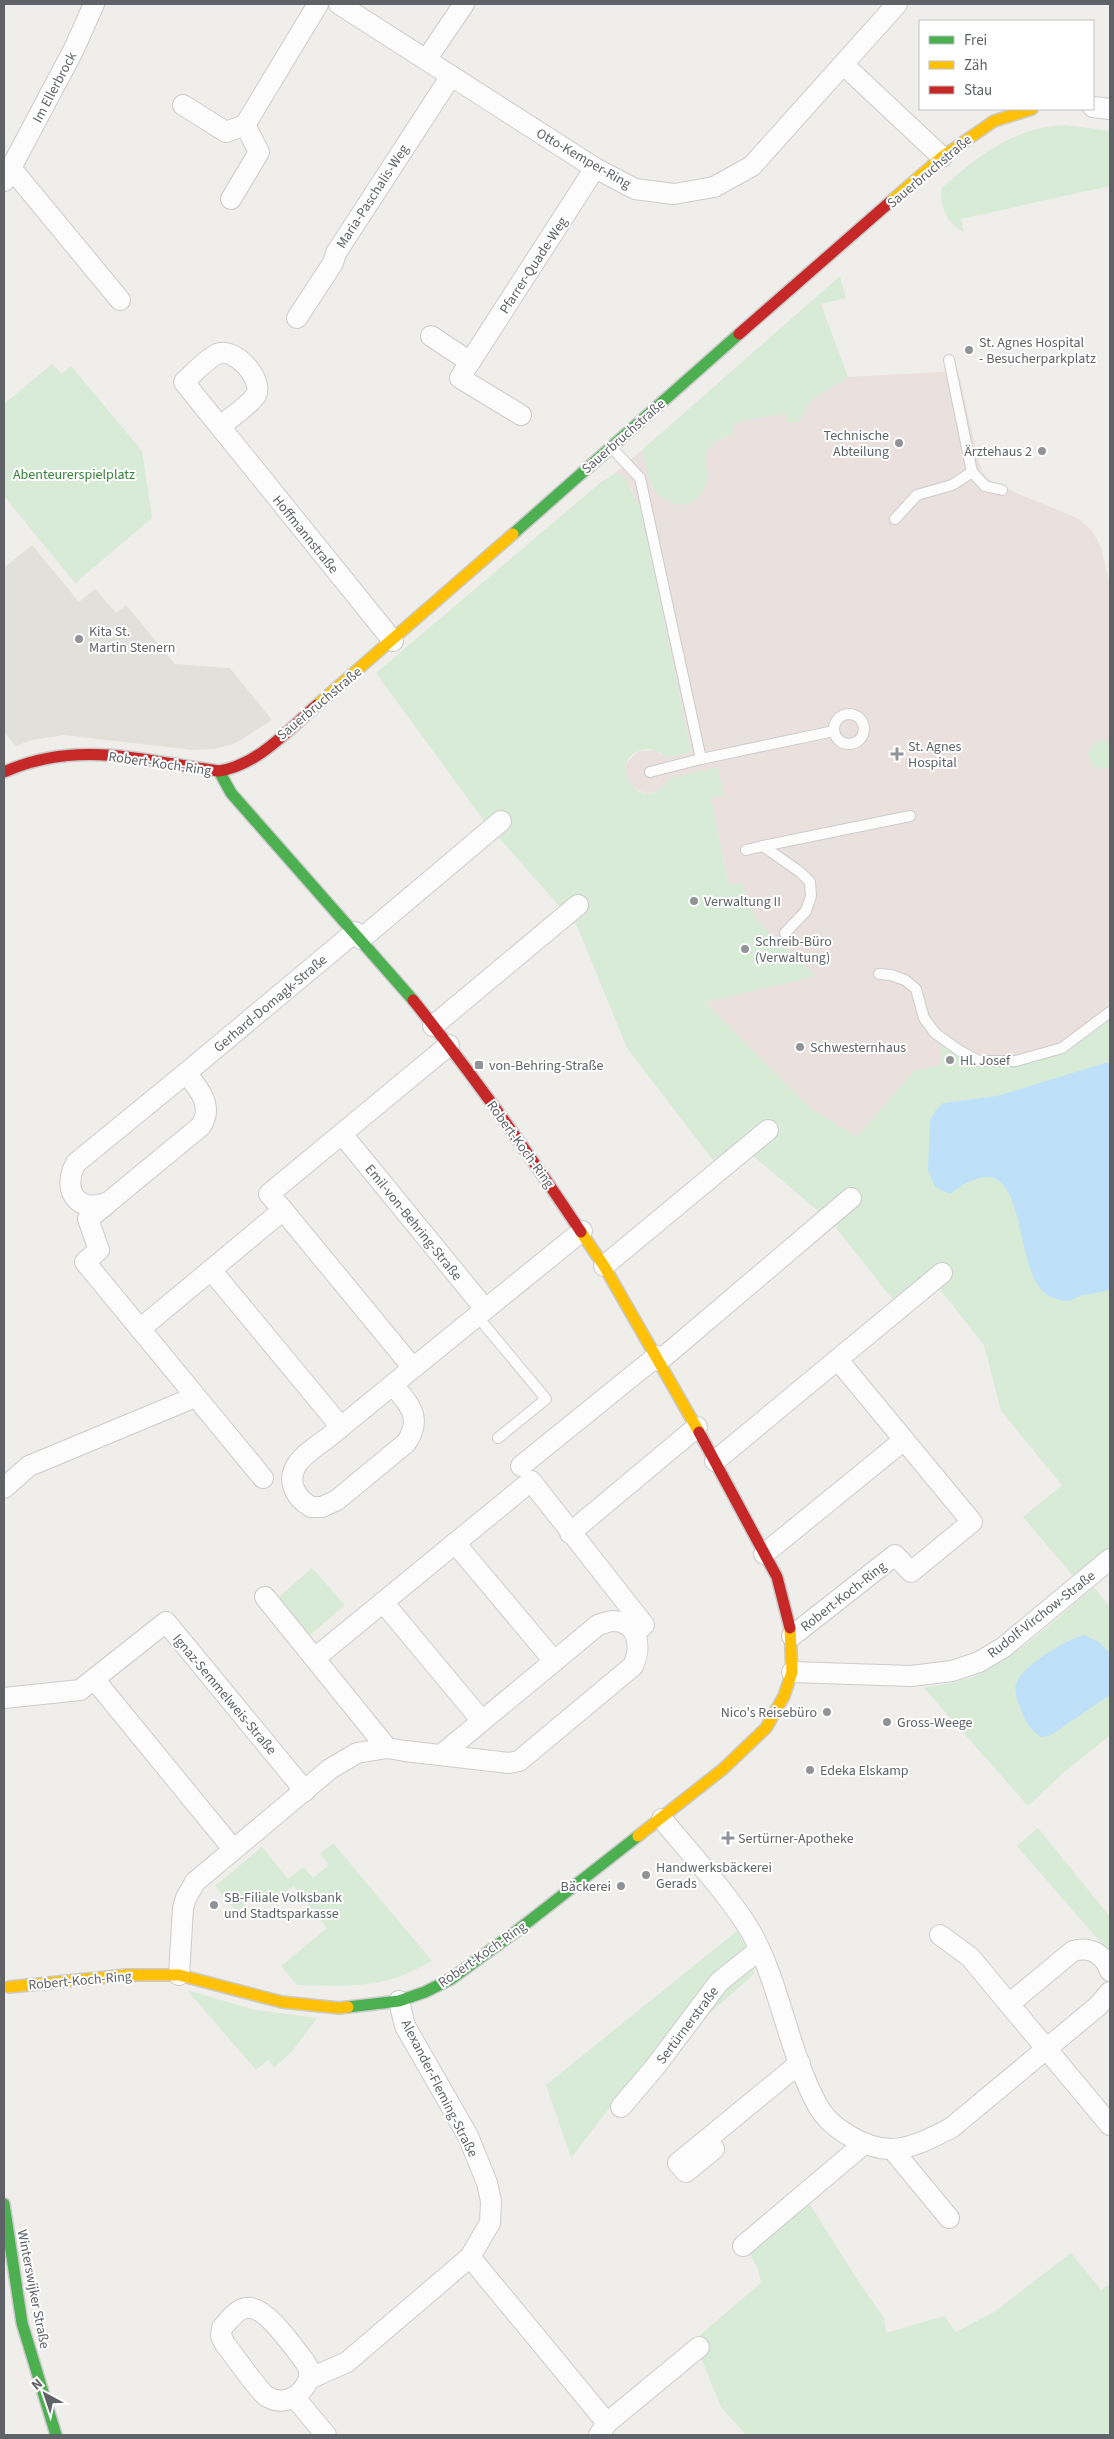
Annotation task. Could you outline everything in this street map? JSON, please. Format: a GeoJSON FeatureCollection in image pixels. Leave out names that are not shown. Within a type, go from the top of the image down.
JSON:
{"type":"FeatureCollection","features":[{"type":"Feature","properties":{"kind":"street","name":"Im Ellerbrock"},"geometry":{"type":"LineString","coordinates":[[94,4],[74,49],[8,175],[120,300]]}},
{"type":"Feature","properties":{"kind":"street"},"geometry":{"type":"LineString","coordinates":[[183,106],[226,132],[245,125],[318,4]]}},
{"type":"Feature","properties":{"kind":"street","name":"Otto-Kemper-Ring"},"geometry":{"type":"LineString","coordinates":[[339,4],[595,168],[635,188],[674,194],[714,187],[752,166],[897,4]]}},
{"type":"Feature","properties":{"kind":"street"},"geometry":{"type":"LineString","coordinates":[[426,60],[464,4]]}},
{"type":"Feature","properties":{"kind":"street"},"geometry":{"type":"LineString","coordinates":[[844,64],[942,157]]}},
{"type":"Feature","properties":{"kind":"street","name":"Maria-Paschalis-Weg"},"geometry":{"type":"LineString","coordinates":[[297,318],[333,263],[341,245],[451,76]]}},
{"type":"Feature","properties":{"kind":"street"},"geometry":{"type":"LineString","coordinates":[[1094,107],[1110,109]]}},
{"type":"Feature","properties":{"kind":"street","name":"Sauerbruchstraße"},"geometry":{"type":"LineString","coordinates":[[219,771],[232,769],[255,758],[392,641],[611,446],[942,157],[994,121],[1029,110]]}},
{"type":"Feature","properties":{"kind":"street"},"geometry":{"type":"LineString","coordinates":[[231,199],[259,152],[245,125]]}},
{"type":"Feature","properties":{"kind":"street","name":"Pfarrer-Quade-Weg"},"geometry":{"type":"LineString","coordinates":[[521,415],[460,378],[595,168]]}},
{"type":"Feature","properties":{"kind":"street"},"geometry":{"type":"LineString","coordinates":[[431,336],[470,362]]}},
{"type":"Feature","properties":{"kind":"street","name":"Hoffmannstraße"},"geometry":{"type":"LineString","coordinates":[[220,426],[392,641]]}},
{"type":"Feature","properties":{"kind":"street","name":"Robert-Koch-Ring"},"geometry":{"type":"LineString","coordinates":[[4,772],[21,763],[51,755],[79,753],[219,771],[231,793],[358,936],[449,1045],[531,1156],[582,1231],[658,1358],[777,1577],[792,1636],[792,1672],[784,1696],[766,1728],[723,1769],[662,1819],[451,1979],[398,2001],[339,2008],[282,2002],[179,1975],[127,1975],[7,1987]]}},
{"type":"Feature","properties":{"kind":"street"},"geometry":{"type":"LineString","coordinates":[[358,936],[501,821]]}},
{"type":"Feature","properties":{"kind":"street"},"geometry":{"type":"LineString","coordinates":[[433,1026],[578,905]]}},
{"type":"Feature","properties":{"kind":"street","name":"Gerhard-Domagk-Straße"},"geometry":{"type":"LineString","coordinates":[[110,1201],[99,1207],[87,1207],[75,1198],[69,1186],[69,1175],[76,1164],[186,1073],[358,936]]}},
{"type":"Feature","properties":{"kind":"street"},"geometry":{"type":"LineString","coordinates":[[413,1368],[269,1194],[449,1045]]}},
{"type":"Feature","properties":{"kind":"street","name":"Gerhard-Domagk-Straße"},"geometry":{"type":"LineString","coordinates":[[140,1329],[86,1262],[99,1250],[88,1219],[201,1126],[206,1117],[207,1107],[202,1095],[186,1073]]}},
{"type":"Feature","properties":{"kind":"street"},"geometry":{"type":"LineString","coordinates":[[604,1266],[768,1130]]}},
{"type":"Feature","properties":{"kind":"street","name":"Emil-von-Behring-Straße"},"geometry":{"type":"LineString","coordinates":[[342,1134],[481,1313]]}},
{"type":"Feature","properties":{"kind":"street"},"geometry":{"type":"LineString","coordinates":[[521,1466],[658,1358],[851,1198]]}},
{"type":"Feature","properties":{"kind":"street"},"geometry":{"type":"LineString","coordinates":[[262,1478],[140,1329],[283,1210]]}},
{"type":"Feature","properties":{"kind":"street"},"geometry":{"type":"LineString","coordinates":[[392,1385],[409,1404],[414,1417],[414,1431],[406,1443],[337,1500],[322,1507],[311,1507],[302,1501],[294,1492],[292,1483],[298,1463],[392,1385],[582,1231]]}},
{"type":"Feature","properties":{"kind":"street"},"geometry":{"type":"LineString","coordinates":[[211,1270],[341,1427]]}},
{"type":"Feature","properties":{"kind":"street"},"geometry":{"type":"LineString","coordinates":[[715,1461],[942,1273]]}},
{"type":"Feature","properties":{"kind":"street","name":"Robert-Koch-Ring"},"geometry":{"type":"LineString","coordinates":[[792,1636],[895,1555],[911,1572],[972,1522],[838,1360]]}},
{"type":"Feature","properties":{"kind":"street"},"geometry":{"type":"LineString","coordinates":[[4,1488],[29,1466],[195,1397]]}},
{"type":"Feature","properties":{"kind":"street"},"geometry":{"type":"LineString","coordinates":[[570,1533],[696,1427]]}},
{"type":"Feature","properties":{"kind":"street"},"geometry":{"type":"LineString","coordinates":[[764,1554],[904,1440]]}},
{"type":"Feature","properties":{"kind":"street"},"geometry":{"type":"LineString","coordinates":[[315,1658],[531,1481],[644,1625],[635,1632]]}},
{"type":"Feature","properties":{"kind":"street"},"geometry":{"type":"LineString","coordinates":[[456,1543],[554,1661]]}},
{"type":"Feature","properties":{"kind":"street","name":"Rudolf-Virchow-Straße"},"geometry":{"type":"LineString","coordinates":[[792,1672],[911,1676],[961,1668],[978,1662],[1004,1646],[1110,1559]]}},
{"type":"Feature","properties":{"kind":"street"},"geometry":{"type":"LineString","coordinates":[[265,1598],[388,1748]]}},
{"type":"Feature","properties":{"kind":"street"},"geometry":{"type":"LineString","coordinates":[[383,1602],[482,1721]]}},
{"type":"Feature","properties":{"kind":"street"},"geometry":{"type":"LineString","coordinates":[[179,1975],[186,1898],[201,1876],[330,1768],[357,1753],[388,1748],[441,1755],[509,1763],[519,1761],[633,1666],[638,1656],[639,1644],[635,1632],[625,1624],[613,1621],[598,1625],[441,1755]]}},
{"type":"Feature","properties":{"kind":"street","name":"Ignaz-Semmelweis-Straße"},"geometry":{"type":"LineString","coordinates":[[4,1698],[80,1690],[166,1622],[305,1790]]}},
{"type":"Feature","properties":{"kind":"street"},"geometry":{"type":"LineString","coordinates":[[94,1679],[233,1849]]}},
{"type":"Feature","properties":{"kind":"street"},"geometry":{"type":"LineString","coordinates":[[662,1819],[743,1920],[759,1950],[783,2011],[800,2063],[819,2107],[837,2127],[866,2143],[892,2149],[927,2140],[951,2128],[1047,2048],[1110,1992]]}},
{"type":"Feature","properties":{"kind":"street"},"geometry":{"type":"LineString","coordinates":[[940,1935],[970,1958],[1110,2125]]}},
{"type":"Feature","properties":{"kind":"street"},"geometry":{"type":"LineString","coordinates":[[1009,2004],[1073,1952],[1083,1948],[1096,1953],[1108,1965],[1110,1972]]}},
{"type":"Feature","properties":{"kind":"street","name":"Sertürnerstraße"},"geometry":{"type":"LineString","coordinates":[[621,2107],[655,2067],[720,1982],[759,1950]]}},
{"type":"Feature","properties":{"kind":"street","name":"Alexander-Fleming-Straße"},"geometry":{"type":"LineString","coordinates":[[308,2379],[347,2362],[470,2257],[490,2224],[491,2201],[487,2183],[468,2136],[405,2026],[398,2001]]}},
{"type":"Feature","properties":{"kind":"street"},"geometry":{"type":"LineString","coordinates":[[706,2139],[800,2063]]}},
{"type":"Feature","properties":{"kind":"street"},"geometry":{"type":"LineString","coordinates":[[743,2246],[866,2143]]}},
{"type":"Feature","properties":{"kind":"street"},"geometry":{"type":"LineString","coordinates":[[892,2149],[949,2218]]}},
{"type":"Feature","properties":{"kind":"street","name":"Winterswijker Straße"},"geometry":{"type":"LineString","coordinates":[[4,2204],[22,2323],[56,2435]]}},
{"type":"Feature","properties":{"kind":"street"},"geometry":{"type":"LineString","coordinates":[[470,2257],[601,2432],[699,2347]]}},
{"type":"Feature","properties":{"kind":"street"},"geometry":{"type":"LineString","coordinates":[[246,2308],[258,2309],[267,2316],[305,2362],[309,2369],[308,2379],[304,2390],[295,2398],[282,2401],[266,2396],[225,2344],[221,2336],[222,2328],[241,2310],[246,2308]]}},
{"type":"Feature","properties":{"kind":"street"},"geometry":{"type":"LineString","coordinates":[[295,2398],[326,2435]]}},
{"type":"Feature","properties":{"kind":"lane"},"geometry":{"type":"LineString","coordinates":[[949,360],[972,472],[985,486],[1002,490]]}},
{"type":"Feature","properties":{"kind":"lane"},"geometry":{"type":"LineString","coordinates":[[611,446],[640,478],[704,759]]}},
{"type":"Feature","properties":{"kind":"lane"},"geometry":{"type":"LineString","coordinates":[[895,519],[917,494],[952,485],[972,472]]}},
{"type":"Feature","properties":{"kind":"lane"},"geometry":{"type":"LineString","coordinates":[[650,772],[834,731]]}},
{"type":"Feature","properties":{"kind":"lane"},"geometry":{"type":"LineString","coordinates":[[746,850],[910,816]]}},
{"type":"Feature","properties":{"kind":"lane"},"geometry":{"type":"LineString","coordinates":[[762,846],[800,872],[810,882],[811,896],[806,911],[785,932]]}},
{"type":"Feature","properties":{"kind":"lane"},"geometry":{"type":"LineString","coordinates":[[879,974],[891,975],[905,980],[916,989],[924,1018],[935,1033],[960,1051],[979,1061],[1016,1061],[1062,1048],[1110,1012]]}},
{"type":"Feature","properties":{"kind":"lane"},"geometry":{"type":"LineString","coordinates":[[481,1313],[546,1399],[498,1438]]}},
{"type":"Feature","properties":{"kind":"shaded area","name":"St. Agnes Hospital"},"geometry":{"type":"Polygon","coordinates":[[[958,371],[983,473],[993,483],[1079,519],[1092,531],[1101,547],[1110,587],[1110,1019],[1057,1056],[915,1070],[857,1137],[811,1109],[705,1002],[815,976],[759,923],[746,900],[743,883],[729,885],[711,798],[666,785],[661,790],[647,794],[632,787],[626,779],[625,769],[628,761],[639,751],[654,750],[666,758],[691,752],[642,513],[630,486],[614,474],[642,450],[653,489],[704,460],[709,447],[718,440],[733,434],[733,423],[785,413],[799,422],[811,400],[848,377],[958,371]]]}},
{"type":"Feature","properties":{"kind":"shaded area","name":"Kita St. Martin Stenern"},"geometry":{"type":"Polygon","coordinates":[[[32,545],[79,602],[95,589],[116,613],[126,605],[175,664],[230,668],[272,720],[236,743],[215,749],[192,750],[64,735],[32,740],[16,746],[4,732],[4,568],[32,545]]]}},
{"type":"Feature","properties":{"kind":"green space"},"geometry":{"type":"Polygon","coordinates":[[[1065,125],[1110,131],[1110,186],[961,219],[964,232],[953,224],[943,207],[942,188],[969,165],[998,145],[1030,131],[1065,125]]]}},
{"type":"Feature","properties":{"kind":"green space"},"geometry":{"type":"Polygon","coordinates":[[[840,276],[846,298],[821,304],[848,377],[811,400],[799,422],[787,423],[785,413],[733,423],[734,434],[712,444],[707,452],[706,484],[701,494],[693,502],[676,504],[660,496],[649,478],[642,450],[840,276]]]}},
{"type":"Feature","properties":{"kind":"green space","name":"Abenteurerspielplatz"},"geometry":{"type":"Polygon","coordinates":[[[52,364],[61,374],[71,366],[142,451],[152,518],[75,583],[4,496],[4,404],[52,364]]]}},
{"type":"Feature","properties":{"kind":"green space"},"geometry":{"type":"Polygon","coordinates":[[[614,474],[625,477],[642,513],[691,752],[666,758],[654,750],[641,750],[630,757],[626,766],[626,776],[631,785],[639,791],[649,794],[659,790],[669,778],[718,767],[723,795],[711,798],[729,885],[743,883],[746,900],[759,923],[816,976],[705,1002],[811,1109],[857,1137],[915,1070],[940,1066],[942,1040],[979,1063],[1016,1065],[1066,1052],[1110,1019],[1110,1548],[1075,1578],[1023,1517],[1062,1485],[1001,1411],[984,1345],[938,1287],[897,1305],[833,1224],[744,1148],[719,1168],[627,1048],[577,926],[485,822],[376,673],[601,482],[614,474]]]}},
{"type":"Feature","properties":{"kind":"green space"},"geometry":{"type":"Polygon","coordinates":[[[1105,740],[1110,743],[1110,767],[1100,770],[1090,763],[1088,752],[1095,742],[1105,740]]]}},
{"type":"Feature","properties":{"kind":"green space"},"geometry":{"type":"Polygon","coordinates":[[[312,1568],[345,1605],[310,1635],[278,1598],[312,1568]]]}},
{"type":"Feature","properties":{"kind":"green space"},"geometry":{"type":"Polygon","coordinates":[[[1094,1587],[1110,1608],[1110,1735],[1061,1775],[1028,1806],[924,1688],[957,1682],[972,1677],[1001,1662],[1029,1642],[1094,1587]]]}},
{"type":"Feature","properties":{"kind":"green space"},"geometry":{"type":"Polygon","coordinates":[[[1038,1828],[1110,1917],[1110,1953],[1017,1846],[1038,1828]]]}},
{"type":"Feature","properties":{"kind":"green space"},"geometry":{"type":"Polygon","coordinates":[[[333,1843],[432,1961],[401,1976],[376,1983],[323,1986],[297,1985],[281,1966],[327,1928],[293,1886],[270,1904],[260,1892],[237,1912],[215,1886],[262,1847],[288,1879],[303,1867],[313,1878],[329,1865],[320,1854],[333,1843]]]}},
{"type":"Feature","properties":{"kind":"green space"},"geometry":{"type":"Polygon","coordinates":[[[737,1931],[752,1958],[754,1974],[624,2089],[571,2158],[546,2085],[737,1931]]]}},
{"type":"Feature","properties":{"kind":"green space"},"geometry":{"type":"Polygon","coordinates":[[[187,1990],[255,2010],[317,2018],[293,2050],[274,2068],[268,2060],[256,2070],[187,1990]]]}},
{"type":"Feature","properties":{"kind":"green space"},"geometry":{"type":"Polygon","coordinates":[[[809,2203],[860,2284],[884,2318],[886,2333],[944,2316],[956,2332],[994,2312],[1071,2253],[1101,2290],[1110,2284],[1110,2435],[746,2435],[721,2407],[701,2358],[700,2335],[761,2283],[758,2269],[748,2251],[809,2203]]]}},
{"type":"Feature","properties":{"kind":"water"},"geometry":{"type":"Polygon","coordinates":[[[1110,1063],[1110,1289],[1064,1301],[1051,1297],[1037,1284],[1028,1263],[1016,1213],[1008,1192],[996,1179],[977,1178],[950,1194],[935,1187],[928,1170],[930,1120],[943,1103],[997,1096],[1110,1063]]]}},
{"type":"Feature","properties":{"kind":"water"},"geometry":{"type":"Polygon","coordinates":[[[1084,1635],[1099,1642],[1110,1653],[1110,1695],[1051,1735],[1041,1737],[1031,1729],[1021,1710],[1016,1684],[1026,1669],[1046,1654],[1084,1635]]]}},
{"type":"Feature","properties":{"kind":"traffic: fast"},"geometry":{"type":"LineString","coordinates":[[513,534],[739,334]]}},
{"type":"Feature","properties":{"kind":"traffic: fast"},"geometry":{"type":"LineString","coordinates":[[219,771],[231,793],[413,1000]]}},
{"type":"Feature","properties":{"kind":"traffic: fast"},"geometry":{"type":"LineString","coordinates":[[348,2007],[399,2001],[425,1992],[451,1979],[514,1933],[638,1836]]}},
{"type":"Feature","properties":{"kind":"traffic: fast"},"geometry":{"type":"LineString","coordinates":[[4,2204],[22,2323],[56,2435]]}},
{"type":"Feature","properties":{"kind":"traffic: slow"},"geometry":{"type":"LineString","coordinates":[[890,202],[942,157],[994,121],[1029,110]]}},
{"type":"Feature","properties":{"kind":"traffic: slow"},"geometry":{"type":"LineString","coordinates":[[317,705],[513,534]]}},
{"type":"Feature","properties":{"kind":"traffic: slow"},"geometry":{"type":"LineString","coordinates":[[581,1232],[604,1266],[699,1432]]}},
{"type":"Feature","properties":{"kind":"traffic: slow"},"geometry":{"type":"LineString","coordinates":[[638,1836],[723,1769],[766,1728],[784,1696],[792,1672],[790,1628]]}},
{"type":"Feature","properties":{"kind":"traffic: slow"},"geometry":{"type":"LineString","coordinates":[[9,1987],[127,1975],[179,1975],[282,2002],[339,2008],[348,2007]]}},
{"type":"Feature","properties":{"kind":"traffic: jam"},"geometry":{"type":"LineString","coordinates":[[739,334],[890,202]]}},
{"type":"Feature","properties":{"kind":"traffic: jam"},"geometry":{"type":"LineString","coordinates":[[4,772],[31,762],[85,755],[137,758],[219,771],[247,762],[260,754],[317,705]]}},
{"type":"Feature","properties":{"kind":"traffic: jam"},"geometry":{"type":"LineString","coordinates":[[413,1000],[500,1114],[581,1232]]}},
{"type":"Feature","properties":{"kind":"traffic: jam"},"geometry":{"type":"LineString","coordinates":[[699,1432],[777,1577],[790,1628]]}},
{"type":"Feature","properties":{"kind":"place","name":"St. Agnes Hospital - Besucherparkplatz"},"geometry":{"type":"Point","coordinates":[969,350]}},
{"type":"Feature","properties":{"kind":"place","name":"Technische Abteilung"},"geometry":{"type":"Point","coordinates":[899,443]}},
{"type":"Feature","properties":{"kind":"place","name":"Ärztehaus 2"},"geometry":{"type":"Point","coordinates":[1042,451]}},
{"type":"Feature","properties":{"kind":"place","name":"Kita St. Martin Stenern"},"geometry":{"type":"Point","coordinates":[79,639]}},
{"type":"Feature","properties":{"kind":"place","name":"St. Agnes Hospital"},"geometry":{"type":"Point","coordinates":[897,754]}},
{"type":"Feature","properties":{"kind":"place","name":"Verwaltung II"},"geometry":{"type":"Point","coordinates":[694,901]}},
{"type":"Feature","properties":{"kind":"place","name":"Schreib-Büro (Verwaltung)"},"geometry":{"type":"Point","coordinates":[745,949]}},
{"type":"Feature","properties":{"kind":"place","name":"Schwesternhaus"},"geometry":{"type":"Point","coordinates":[800,1047]}},
{"type":"Feature","properties":{"kind":"place","name":"Hl. Josef"},"geometry":{"type":"Point","coordinates":[950,1060]}},
{"type":"Feature","properties":{"kind":"place","name":"von-Behring-Straße"},"geometry":{"type":"Point","coordinates":[479,1065]}},
{"type":"Feature","properties":{"kind":"place","name":"Nico's Reisebüro"},"geometry":{"type":"Point","coordinates":[827,1712]}},
{"type":"Feature","properties":{"kind":"place","name":"Gross-Weege"},"geometry":{"type":"Point","coordinates":[887,1722]}},
{"type":"Feature","properties":{"kind":"place","name":"Edeka Elskamp"},"geometry":{"type":"Point","coordinates":[810,1770]}},
{"type":"Feature","properties":{"kind":"place","name":"Sertürner-Apotheke"},"geometry":{"type":"Point","coordinates":[728,1838]}},
{"type":"Feature","properties":{"kind":"place","name":"Handwerksbäckerei Gerads"},"geometry":{"type":"Point","coordinates":[646,1875]}},
{"type":"Feature","properties":{"kind":"place","name":"Bäckerei"},"geometry":{"type":"Point","coordinates":[621,1886]}},
{"type":"Feature","properties":{"kind":"place","name":"SB-Filiale Volksbank und Stadtsparkasse"},"geometry":{"type":"Point","coordinates":[214,1905]}}]}
